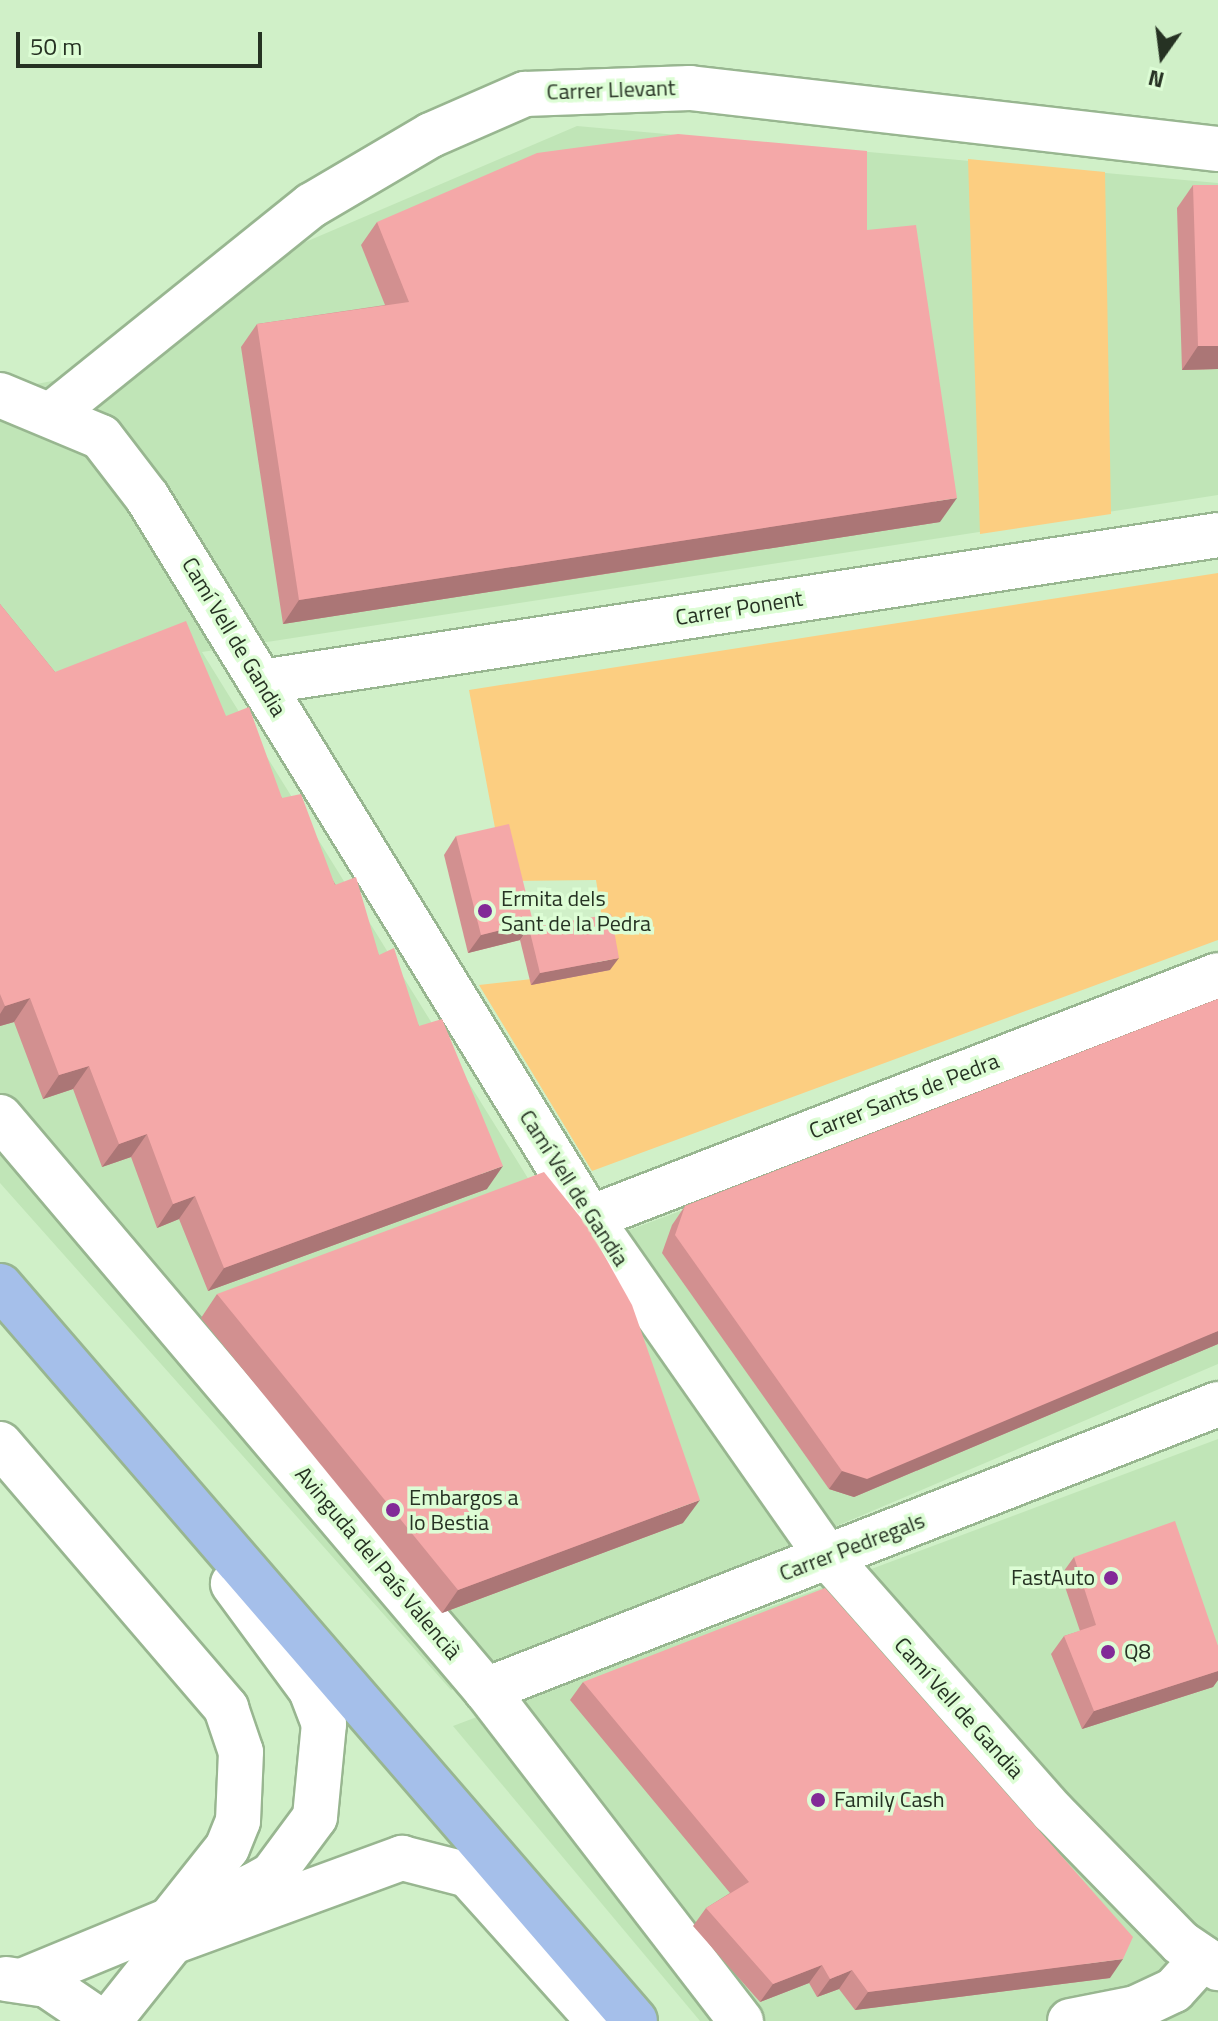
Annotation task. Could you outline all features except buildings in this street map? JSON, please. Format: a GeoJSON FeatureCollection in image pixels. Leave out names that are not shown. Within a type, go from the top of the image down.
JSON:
{"type":"FeatureCollection","features":[{"type":"Feature","properties":{"kind":"main road"},"geometry":{"type":"LineString","coordinates":[[0,1286],[635,2021]]}},
{"type":"Feature","properties":{"kind":"street","name":"Carrer Llevant"},"geometry":{"type":"LineString","coordinates":[[53,413],[312,205],[431,135],[525,94],[690,88],[1218,149]]}},
{"type":"Feature","properties":{"kind":"street","name":"Camí Vell de Gandia"},"geometry":{"type":"LineString","coordinates":[[3,400],[53,413],[114,451],[261,682],[590,1218],[827,1556],[1053,1812],[1213,1961]]}},
{"type":"Feature","properties":{"kind":"street","name":"Carrer Ponent"},"geometry":{"type":"LineString","coordinates":[[261,682],[1218,535]]}},
{"type":"Feature","properties":{"kind":"street","name":"Carrer Sants de Pedra"},"geometry":{"type":"LineString","coordinates":[[590,1218],[1218,975]]}},
{"type":"Feature","properties":{"kind":"street","name":"Avinguda del País Valencià"},"geometry":{"type":"LineString","coordinates":[[0,1117],[486,1690],[741,2021]]}},
{"type":"Feature","properties":{"kind":"street"},"geometry":{"type":"LineString","coordinates":[[0,1298],[14,1329],[252,1607],[311,1690],[324,1724],[322,1787],[298,1845],[263,1880],[12,1979]]}},
{"type":"Feature","properties":{"kind":"street","name":"Carrer Pedregals"},"geometry":{"type":"LineString","coordinates":[[486,1690],[1218,1404]]}},
{"type":"Feature","properties":{"kind":"street"},"geometry":{"type":"LineString","coordinates":[[0,1444],[226,1708],[241,1752],[238,1821],[227,1848],[171,1917]]}},
{"type":"Feature","properties":{"kind":"street"},"geometry":{"type":"LineString","coordinates":[[109,2021],[172,1942],[402,1858],[468,1875],[599,2021]]}},
{"type":"Feature","properties":{"kind":"street"},"geometry":{"type":"LineString","coordinates":[[1070,2021],[1136,2008],[1174,1990],[1213,1961]]}},
{"type":"Feature","properties":{"kind":"street"},"geometry":{"type":"LineString","coordinates":[[12,1979],[69,1995],[100,2021]]}},
{"type":"Feature","properties":{"kind":"shaded area"},"geometry":{"type":"Polygon","coordinates":[[[577,126],[1218,183],[1218,495],[202,652],[573,1251],[1218,1010],[1218,1364],[451,1690],[0,1183],[0,391],[125,367],[296,246],[577,126]]]}},
{"type":"Feature","properties":{"kind":"shaded area"},"geometry":{"type":"Polygon","coordinates":[[[968,159],[1105,172],[1111,514],[980,534],[968,159]]]}},
{"type":"Feature","properties":{"kind":"shaded area"},"geometry":{"type":"Polygon","coordinates":[[[1218,573],[1218,940],[592,1171],[479,985],[610,970],[596,880],[505,881],[469,690],[1218,573]]]}},
{"type":"Feature","properties":{"kind":"shaded area"},"geometry":{"type":"Polygon","coordinates":[[[1218,1439],[1218,2021],[700,2021],[453,1726],[1218,1439]]]}},
{"type":"Feature","properties":{"kind":"place","name":"Ermita dels Sant de la Pedra"},"geometry":{"type":"Point","coordinates":[485,911]}},
{"type":"Feature","properties":{"kind":"place","name":"Embargos a lo Bestia"},"geometry":{"type":"Point","coordinates":[393,1510]}},
{"type":"Feature","properties":{"kind":"place","name":"FastAuto"},"geometry":{"type":"Point","coordinates":[1111,1578]}},
{"type":"Feature","properties":{"kind":"place","name":"Q8"},"geometry":{"type":"Point","coordinates":[1108,1652]}},
{"type":"Feature","properties":{"kind":"place","name":"Family Cash"},"geometry":{"type":"Point","coordinates":[818,1800]}}]}
